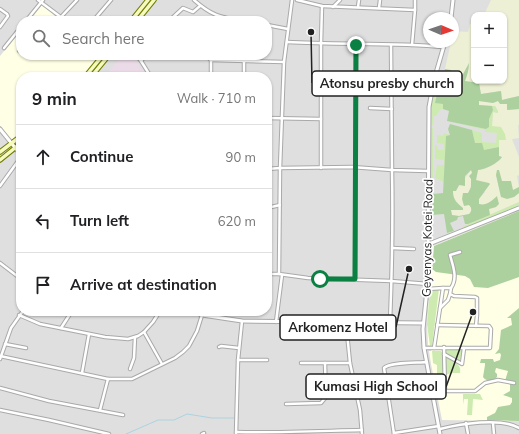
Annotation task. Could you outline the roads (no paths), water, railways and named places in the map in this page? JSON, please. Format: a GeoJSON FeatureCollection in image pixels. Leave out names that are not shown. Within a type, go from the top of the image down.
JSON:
{"type":"FeatureCollection","features":[{"type":"Feature","properties":{"kind":"main road"},"geometry":{"type":"LineString","coordinates":[[135,16],[148,0]]}},
{"type":"Feature","properties":{"kind":"main road"},"geometry":{"type":"LineString","coordinates":[[141,16],[154,0]]}},
{"type":"Feature","properties":{"kind":"main road"},"geometry":{"type":"LineString","coordinates":[[89,72],[99,60]]}},
{"type":"Feature","properties":{"kind":"main road"},"geometry":{"type":"LineString","coordinates":[[95,72],[105,60]]}},
{"type":"Feature","properties":{"kind":"main road"},"geometry":{"type":"LineString","coordinates":[[0,152],[16,140]]}},
{"type":"Feature","properties":{"kind":"main road"},"geometry":{"type":"LineString","coordinates":[[0,160],[15,148]]}},
{"type":"Feature","properties":{"kind":"street"},"geometry":{"type":"LineString","coordinates":[[63,16],[77,0]]}},
{"type":"Feature","properties":{"kind":"street"},"geometry":{"type":"LineString","coordinates":[[97,16],[111,0]]}},
{"type":"Feature","properties":{"kind":"street"},"geometry":{"type":"LineString","coordinates":[[194,0],[210,13],[218,16]]}},
{"type":"Feature","properties":{"kind":"street"},"geometry":{"type":"LineString","coordinates":[[276,322],[280,274],[280,168],[284,62],[291,0]]}},
{"type":"Feature","properties":{"kind":"street"},"geometry":{"type":"LineString","coordinates":[[297,0],[333,7],[415,10]]}},
{"type":"Feature","properties":{"kind":"street"},"geometry":{"type":"LineString","coordinates":[[333,7],[340,0]]}},
{"type":"Feature","properties":{"kind":"street"},"geometry":{"type":"LineString","coordinates":[[358,7],[359,0]]}},
{"type":"Feature","properties":{"kind":"street"},"geometry":{"type":"LineString","coordinates":[[379,8],[380,0]]}},
{"type":"Feature","properties":{"kind":"street"},"geometry":{"type":"LineString","coordinates":[[412,45],[416,0]]}},
{"type":"Feature","properties":{"kind":"street"},"geometry":{"type":"LineString","coordinates":[[452,12],[453,0]]}},
{"type":"Feature","properties":{"kind":"street"},"geometry":{"type":"LineString","coordinates":[[30,16],[41,1],[61,16]]}},
{"type":"Feature","properties":{"kind":"street"},"geometry":{"type":"LineString","coordinates":[[175,16],[183,8],[194,12],[200,6]]}},
{"type":"Feature","properties":{"kind":"street"},"geometry":{"type":"LineString","coordinates":[[321,168],[322,6]]}},
{"type":"Feature","properties":{"kind":"street"},"geometry":{"type":"LineString","coordinates":[[0,9],[8,16],[0,27]]}},
{"type":"Feature","properties":{"kind":"street"},"geometry":{"type":"LineString","coordinates":[[272,26],[288,29]]}},
{"type":"Feature","properties":{"kind":"street"},"geometry":{"type":"LineString","coordinates":[[4,48],[16,33]]}},
{"type":"Feature","properties":{"kind":"street"},"geometry":{"type":"LineString","coordinates":[[287,42],[423,46]]}},
{"type":"Feature","properties":{"kind":"street"},"geometry":{"type":"LineString","coordinates":[[355,279],[356,45]]}},
{"type":"Feature","properties":{"kind":"street"},"geometry":{"type":"LineString","coordinates":[[390,323],[392,248],[391,45]]}},
{"type":"Feature","properties":{"kind":"street","name":"Geyenyas Kotei Road"},"geometry":{"type":"LineString","coordinates":[[440,434],[424,348],[423,323],[428,284],[428,128],[430,101],[434,80],[444,48]]}},
{"type":"Feature","properties":{"kind":"street"},"geometry":{"type":"LineString","coordinates":[[211,72],[211,60],[284,62]]}},
{"type":"Feature","properties":{"kind":"street"},"geometry":{"type":"LineString","coordinates":[[141,61],[148,72]]}},
{"type":"Feature","properties":{"kind":"street"},"geometry":{"type":"LineString","coordinates":[[244,61],[244,72]]}},
{"type":"Feature","properties":{"kind":"street"},"geometry":{"type":"LineString","coordinates":[[370,108],[392,109]]}},
{"type":"Feature","properties":{"kind":"street"},"geometry":{"type":"LineString","coordinates":[[272,118],[321,119]]}},
{"type":"Feature","properties":{"kind":"street"},"geometry":{"type":"LineString","coordinates":[[0,129],[15,148]]}},
{"type":"Feature","properties":{"kind":"street"},"geometry":{"type":"LineString","coordinates":[[0,186],[16,162]]}},
{"type":"Feature","properties":{"kind":"street"},"geometry":{"type":"LineString","coordinates":[[272,169],[355,168],[428,171]]}},
{"type":"Feature","properties":{"kind":"street"},"geometry":{"type":"LineString","coordinates":[[272,207],[280,205]]}},
{"type":"Feature","properties":{"kind":"street"},"geometry":{"type":"LineString","coordinates":[[429,244],[519,208]]}},
{"type":"Feature","properties":{"kind":"street"},"geometry":{"type":"LineString","coordinates":[[392,248],[414,249]]}},
{"type":"Feature","properties":{"kind":"street"},"geometry":{"type":"LineString","coordinates":[[440,308],[448,300],[454,282],[455,276],[450,255],[460,252]]}},
{"type":"Feature","properties":{"kind":"street"},"geometry":{"type":"LineString","coordinates":[[0,269],[1,264],[16,275]]}},
{"type":"Feature","properties":{"kind":"street"},"geometry":{"type":"LineString","coordinates":[[272,274],[308,278],[355,279],[428,284]]}},
{"type":"Feature","properties":{"kind":"street"},"geometry":{"type":"LineString","coordinates":[[434,348],[443,288]]}},
{"type":"Feature","properties":{"kind":"street"},"geometry":{"type":"LineString","coordinates":[[427,289],[451,288]]}},
{"type":"Feature","properties":{"kind":"street"},"geometry":{"type":"LineString","coordinates":[[450,294],[454,296],[477,298],[476,326]]}},
{"type":"Feature","properties":{"kind":"street"},"geometry":{"type":"LineString","coordinates":[[18,316],[11,328],[0,358],[108,379],[132,379],[183,352],[189,346],[197,331],[202,316]]}},
{"type":"Feature","properties":{"kind":"street"},"geometry":{"type":"LineString","coordinates":[[21,316],[40,324],[118,339],[128,339],[144,332],[154,322],[157,316]]}},
{"type":"Feature","properties":{"kind":"street"},"geometry":{"type":"LineString","coordinates":[[61,328],[69,316]]}},
{"type":"Feature","properties":{"kind":"street"},"geometry":{"type":"LineString","coordinates":[[209,316],[242,321],[423,323]]}},
{"type":"Feature","properties":{"kind":"street"},"geometry":{"type":"LineString","coordinates":[[242,321],[238,360],[236,433],[269,434],[295,431],[362,430]]}},
{"type":"Feature","properties":{"kind":"street"},"geometry":{"type":"LineString","coordinates":[[346,323],[350,363],[362,434]]}},
{"type":"Feature","properties":{"kind":"street"},"geometry":{"type":"LineString","coordinates":[[424,348],[490,348],[490,327],[437,325]]}},
{"type":"Feature","properties":{"kind":"street"},"geometry":{"type":"LineString","coordinates":[[144,332],[162,364]]}},
{"type":"Feature","properties":{"kind":"street"},"geometry":{"type":"LineString","coordinates":[[82,373],[89,334]]}},
{"type":"Feature","properties":{"kind":"street"},"geometry":{"type":"LineString","coordinates":[[130,369],[134,358],[135,337]]}},
{"type":"Feature","properties":{"kind":"street"},"geometry":{"type":"LineString","coordinates":[[5,344],[26,348]]}},
{"type":"Feature","properties":{"kind":"street"},"geometry":{"type":"LineString","coordinates":[[219,347],[239,348]]}},
{"type":"Feature","properties":{"kind":"street"},"geometry":{"type":"LineString","coordinates":[[444,347],[445,388],[447,392],[475,391],[485,383],[498,380],[514,383]]}},
{"type":"Feature","properties":{"kind":"street"},"geometry":{"type":"LineString","coordinates":[[444,354],[462,364],[464,347]]}},
{"type":"Feature","properties":{"kind":"street"},"geometry":{"type":"LineString","coordinates":[[238,360],[267,360]]}},
{"type":"Feature","properties":{"kind":"street"},"geometry":{"type":"LineString","coordinates":[[427,362],[392,364],[384,368],[394,434],[466,423],[506,424],[519,428]]}},
{"type":"Feature","properties":{"kind":"street"},"geometry":{"type":"LineString","coordinates":[[301,363],[350,363]]}},
{"type":"Feature","properties":{"kind":"street"},"geometry":{"type":"LineString","coordinates":[[286,404],[321,403],[325,400],[325,363]]}},
{"type":"Feature","properties":{"kind":"street"},"geometry":{"type":"LineString","coordinates":[[100,410],[108,379]]}},
{"type":"Feature","properties":{"kind":"street"},"geometry":{"type":"LineString","coordinates":[[356,393],[387,387]]}},
{"type":"Feature","properties":{"kind":"street"},"geometry":{"type":"LineString","coordinates":[[0,388],[49,401],[123,415]]}},
{"type":"Feature","properties":{"kind":"street"},"geometry":{"type":"LineString","coordinates":[[0,410],[109,434]]}},
{"type":"Feature","properties":{"kind":"street"},"geometry":{"type":"LineString","coordinates":[[466,423],[468,434]]}},
{"type":"Feature","properties":{"kind":"street"},"geometry":{"type":"LineString","coordinates":[[493,423],[494,434]]}},
{"type":"Feature","properties":{"kind":"waterway"},"geometry":{"type":"LineString","coordinates":[[126,434],[158,420],[174,420],[187,414],[212,418],[234,418]]}},
{"type":"Feature","properties":{"kind":"place","name":"Atonsu presby church"},"geometry":{"type":"Point","coordinates":[311,32]}},
{"type":"Feature","properties":{"kind":"place","name":"Arkomenz Hotel"},"geometry":{"type":"Point","coordinates":[409,269]}},
{"type":"Feature","properties":{"kind":"place","name":"Kumasi High School"},"geometry":{"type":"Point","coordinates":[473,312]}}]}
